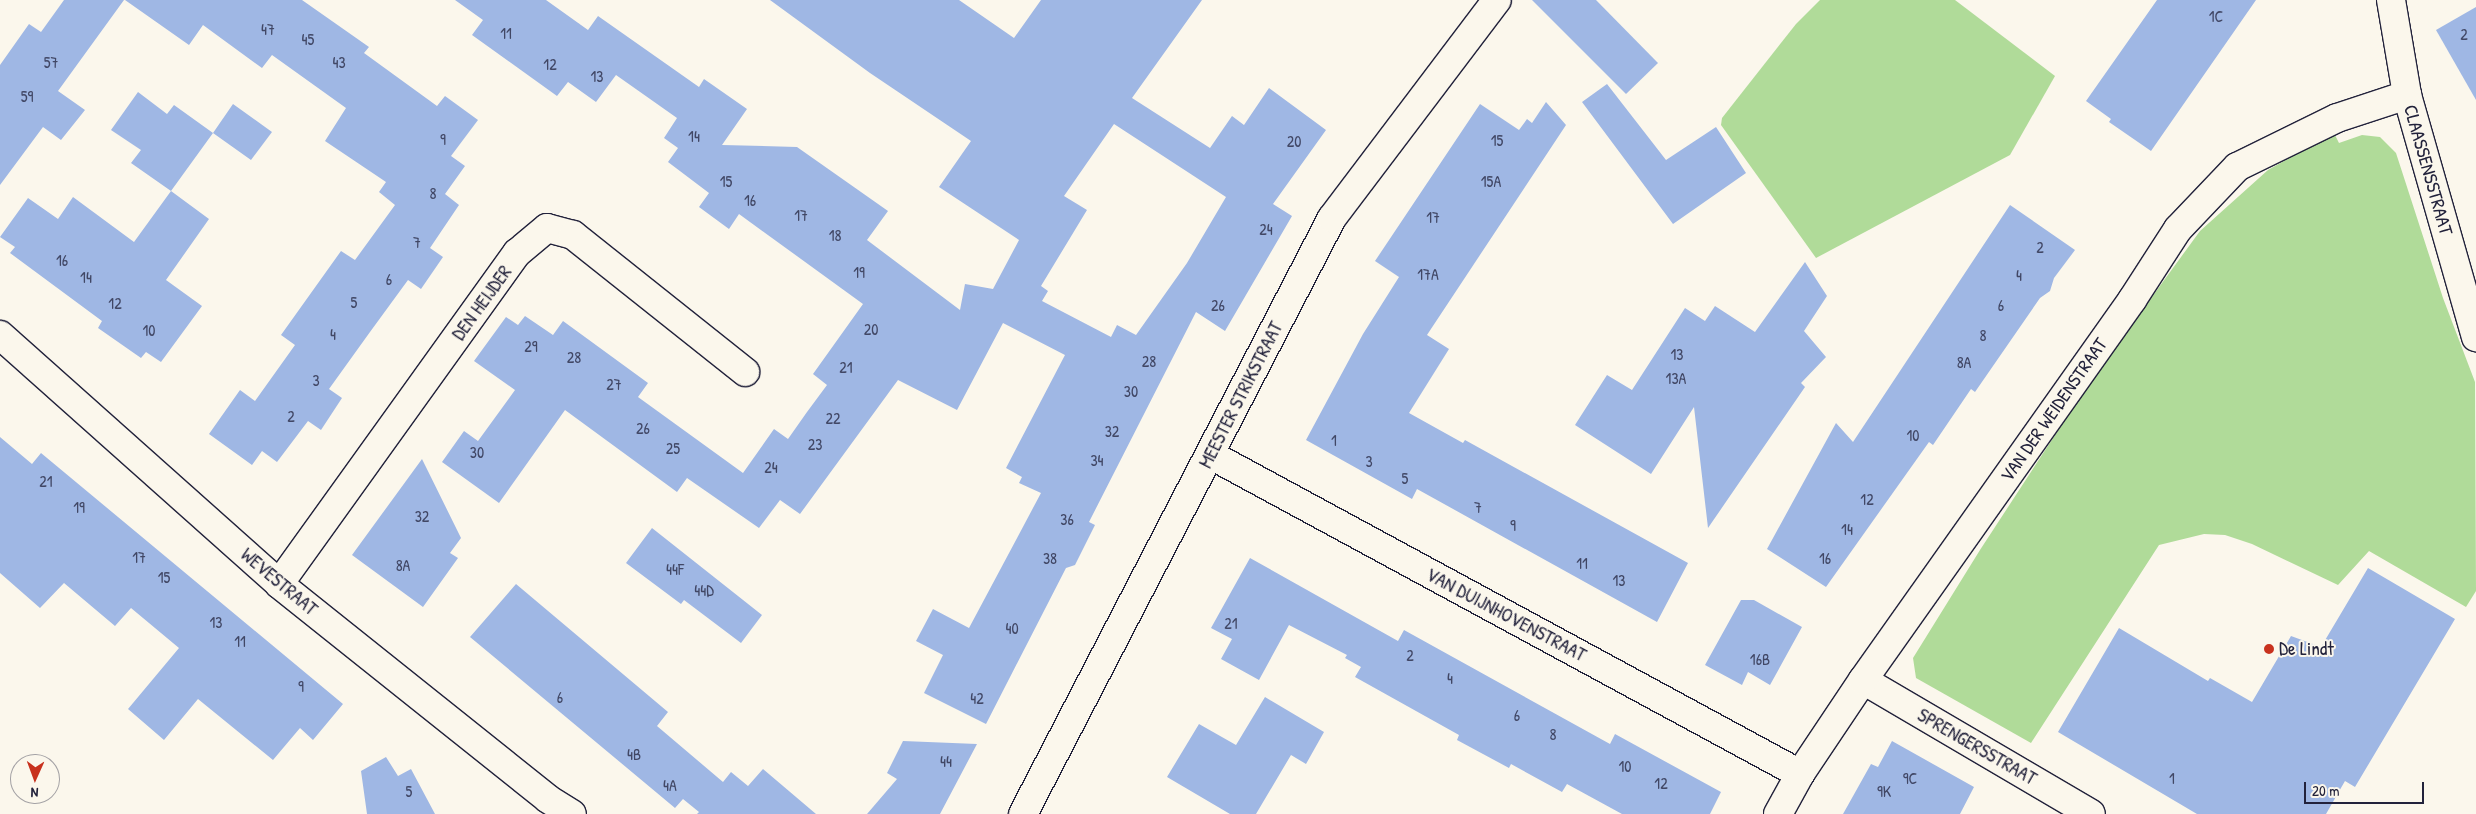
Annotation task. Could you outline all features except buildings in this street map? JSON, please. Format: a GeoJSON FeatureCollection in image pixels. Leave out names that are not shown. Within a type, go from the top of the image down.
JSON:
{"type":"FeatureCollection","features":[{"type":"Feature","properties":{"kind":"street","name":"MEESTER STRIKSTRAAT"},"geometry":{"type":"LineString","coordinates":[[1023,814],[1211,456],[1332,218],[1497,0]]}},
{"type":"Feature","properties":{"kind":"street","name":"CLAASSENSSTRAAT"},"geometry":{"type":"LineString","coordinates":[[2392,0],[2407,96],[2476,337]]}},
{"type":"Feature","properties":{"kind":"street","name":"VAN DER WEIDENSTRAAT"},"geometry":{"type":"LineString","coordinates":[[1778,814],[1800,774],[1863,680],[2126,308],[2178,229],[2237,167],[2337,118],[2407,96]]}},
{"type":"Feature","properties":{"kind":"street","name":"DEN HEIJDER"},"geometry":{"type":"LineString","coordinates":[[279,584],[517,253],[547,228],[573,235],[745,372]]}},
{"type":"Feature","properties":{"kind":"street","name":"WEVESTRAAT"},"geometry":{"type":"LineString","coordinates":[[0,335],[279,584],[542,807],[572,814]]}},
{"type":"Feature","properties":{"kind":"street","name":"VAN DUIJNHOVENSTRAAT"},"geometry":{"type":"LineString","coordinates":[[1211,456],[1800,774]]}},
{"type":"Feature","properties":{"kind":"street","name":"SPRENGERSSTRAAT"},"geometry":{"type":"LineString","coordinates":[[1863,680],[2091,814]]}},
{"type":"Feature","properties":{"kind":"green space"},"geometry":{"type":"Polygon","coordinates":[[[1820,0],[1955,0],[2055,76],[2010,155],[1816,258],[1721,125],[1722,118],[1796,24],[1820,0]]]}},
{"type":"Feature","properties":{"kind":"green space"},"geometry":{"type":"Polygon","coordinates":[[[2334,133],[2339,143],[2362,135],[2380,137],[2396,153],[2443,298],[2475,382],[2476,591],[2466,607],[2369,551],[2338,585],[2252,544],[2225,535],[2204,534],[2159,545],[2031,743],[1916,678],[1913,658],[1980,550],[2089,383],[2200,231],[2268,170],[2334,133]]]}},
{"type":"Feature","properties":{"kind":"place","name":"De Lindt"},"geometry":{"type":"Point","coordinates":[2269,649]}}]}
